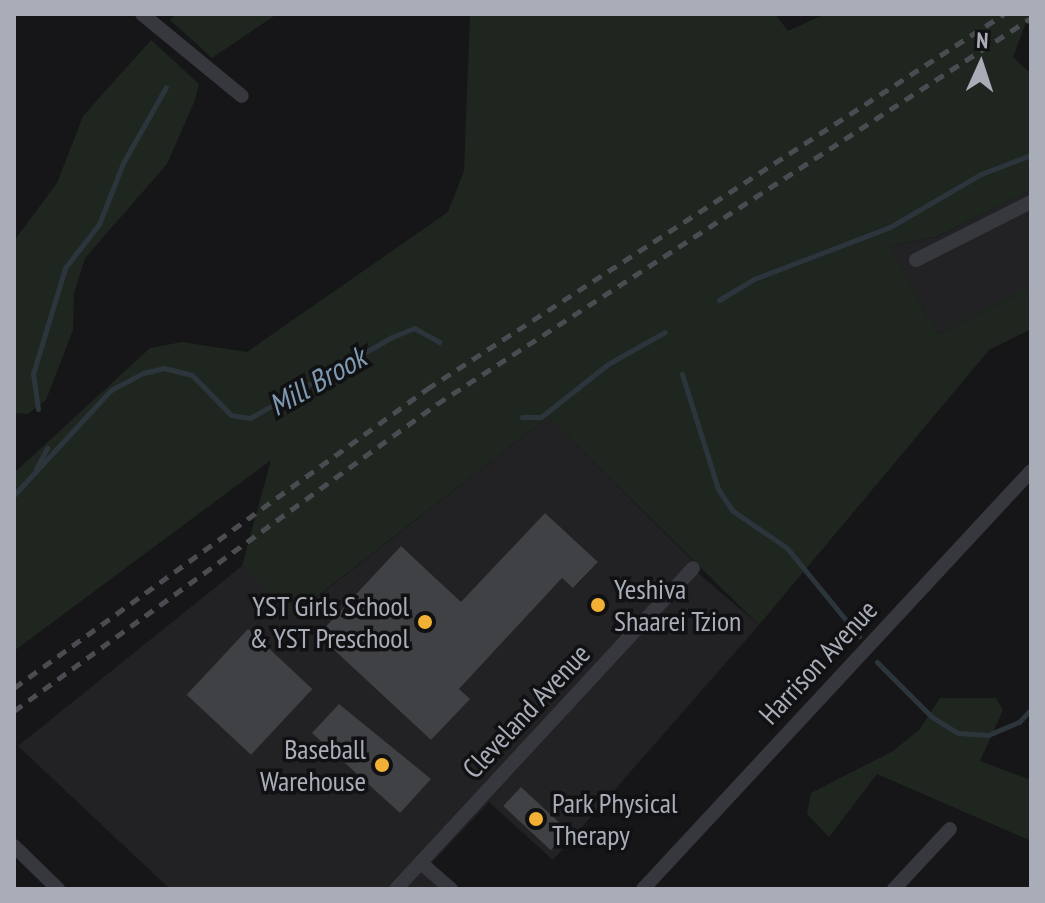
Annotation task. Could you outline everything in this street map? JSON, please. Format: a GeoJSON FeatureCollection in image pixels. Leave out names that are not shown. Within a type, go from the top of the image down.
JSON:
{"type":"FeatureCollection","features":[{"type":"Feature","properties":{"kind":"street"},"geometry":{"type":"LineString","coordinates":[[142,14],[242,96]]}},
{"type":"Feature","properties":{"kind":"street"},"geometry":{"type":"LineString","coordinates":[[916,260],[1031,202]]}},
{"type":"Feature","properties":{"kind":"street","name":"Harrison Avenue"},"geometry":{"type":"LineString","coordinates":[[643,889],[1031,471]]}},
{"type":"Feature","properties":{"kind":"street","name":"Cleveland Avenue"},"geometry":{"type":"LineString","coordinates":[[396,889],[693,568]]}},
{"type":"Feature","properties":{"kind":"street"},"geometry":{"type":"LineString","coordinates":[[894,889],[950,829]]}},
{"type":"Feature","properties":{"kind":"street"},"geometry":{"type":"LineString","coordinates":[[14,846],[58,889]]}},
{"type":"Feature","properties":{"kind":"street"},"geometry":{"type":"LineString","coordinates":[[421,863],[451,889]]}},
{"type":"Feature","properties":{"kind":"shaded area"},"geometry":{"type":"Polygon","coordinates":[[[176,14],[277,14],[212,58],[170,20],[176,14]]]}},
{"type":"Feature","properties":{"kind":"shaded area"},"geometry":{"type":"Polygon","coordinates":[[[470,14],[775,14],[788,31],[825,14],[1029,14],[1013,57],[1031,74],[1031,190],[936,237],[889,246],[938,334],[1031,287],[1031,329],[989,350],[759,625],[548,417],[293,615],[242,566],[271,460],[14,651],[14,473],[150,348],[182,342],[247,352],[448,212],[464,171],[470,14]]]}},
{"type":"Feature","properties":{"kind":"shaded area"},"geometry":{"type":"Polygon","coordinates":[[[151,40],[199,84],[195,100],[167,164],[85,258],[74,293],[73,330],[46,400],[28,414],[14,413],[14,241],[57,183],[83,116],[151,40]]]}},
{"type":"Feature","properties":{"kind":"shaded area"},"geometry":{"type":"Polygon","coordinates":[[[1031,190],[1031,287],[938,334],[889,246],[937,237],[1031,190]]]}},
{"type":"Feature","properties":{"kind":"shaded area"},"geometry":{"type":"Polygon","coordinates":[[[548,417],[697,565],[693,569],[759,625],[553,860],[489,802],[429,866],[453,889],[170,889],[18,746],[242,566],[294,615],[548,417]],[[545,513],[455,609],[445,587],[401,546],[318,635],[431,740],[469,699],[459,689],[562,578],[574,588],[598,562],[545,513]]]}},
{"type":"Feature","properties":{"kind":"shaded area"},"geometry":{"type":"Polygon","coordinates":[[[940,698],[996,698],[1003,710],[980,761],[1031,780],[1031,841],[877,774],[829,837],[807,814],[811,793],[893,751],[919,730],[940,698]]]}},
{"type":"Feature","properties":{"kind":"building","name":"YST Girls School & YST Preschool"},"geometry":{"type":"Polygon","coordinates":[[[545,513],[598,562],[573,588],[562,578],[459,689],[470,699],[431,740],[318,635],[401,546],[461,602],[545,513]]]}},
{"type":"Feature","properties":{"kind":"building"},"geometry":{"type":"Polygon","coordinates":[[[248,629],[312,689],[251,755],[187,695],[248,629]]]}},
{"type":"Feature","properties":{"kind":"building","name":"Baseball Warehouse"},"geometry":{"type":"Polygon","coordinates":[[[339,704],[431,779],[400,813],[312,733],[339,704]]]}},
{"type":"Feature","properties":{"kind":"building","name":"Park Physical Therapy"},"geometry":{"type":"Polygon","coordinates":[[[521,787],[569,831],[551,850],[503,806],[521,787]]]}},
{"type":"Feature","properties":{"kind":"waterway"},"geometry":{"type":"LineString","coordinates":[[38,409],[33,374],[65,268],[99,224],[123,163],[166,87]]}},
{"type":"Feature","properties":{"kind":"waterway"},"geometry":{"type":"LineString","coordinates":[[719,300],[754,279],[890,227],[981,174],[1031,155]]}},
{"type":"Feature","properties":{"kind":"waterway","name":"Mill Brook"},"geometry":{"type":"LineString","coordinates":[[14,495],[111,390],[143,373],[164,368],[192,375],[231,415],[250,418],[392,337],[414,328],[439,342]]}},
{"type":"Feature","properties":{"kind":"waterway","name":"Mill Brook"},"geometry":{"type":"LineString","coordinates":[[522,417],[541,417],[608,364],[665,332]]}},
{"type":"Feature","properties":{"kind":"waterway","name":"Mill Brook"},"geometry":{"type":"LineString","coordinates":[[682,374],[718,489],[733,511],[787,548],[859,636]]}},
{"type":"Feature","properties":{"kind":"waterway"},"geometry":{"type":"LineString","coordinates":[[36,469],[47,448]]}},
{"type":"Feature","properties":{"kind":"waterway","name":"Mill Brook"},"geometry":{"type":"LineString","coordinates":[[877,662],[932,717],[958,733],[988,735],[1019,722],[1031,709]]}},
{"type":"Feature","properties":{"kind":"railway"},"geometry":{"type":"LineString","coordinates":[[14,688],[427,389],[1004,14]]}},
{"type":"Feature","properties":{"kind":"railway"},"geometry":{"type":"LineString","coordinates":[[14,711],[437,404],[1031,18]]}},
{"type":"Feature","properties":{"kind":"place","name":"Yeshiva Shaarei Tzion"},"geometry":{"type":"Point","coordinates":[598,605]}},
{"type":"Feature","properties":{"kind":"place","name":"YST Girls School & YST Preschool"},"geometry":{"type":"Point","coordinates":[425,622]}},
{"type":"Feature","properties":{"kind":"place","name":"Baseball Warehouse"},"geometry":{"type":"Point","coordinates":[382,765]}},
{"type":"Feature","properties":{"kind":"place","name":"Park Physical Therapy"},"geometry":{"type":"Point","coordinates":[536,819]}}]}
